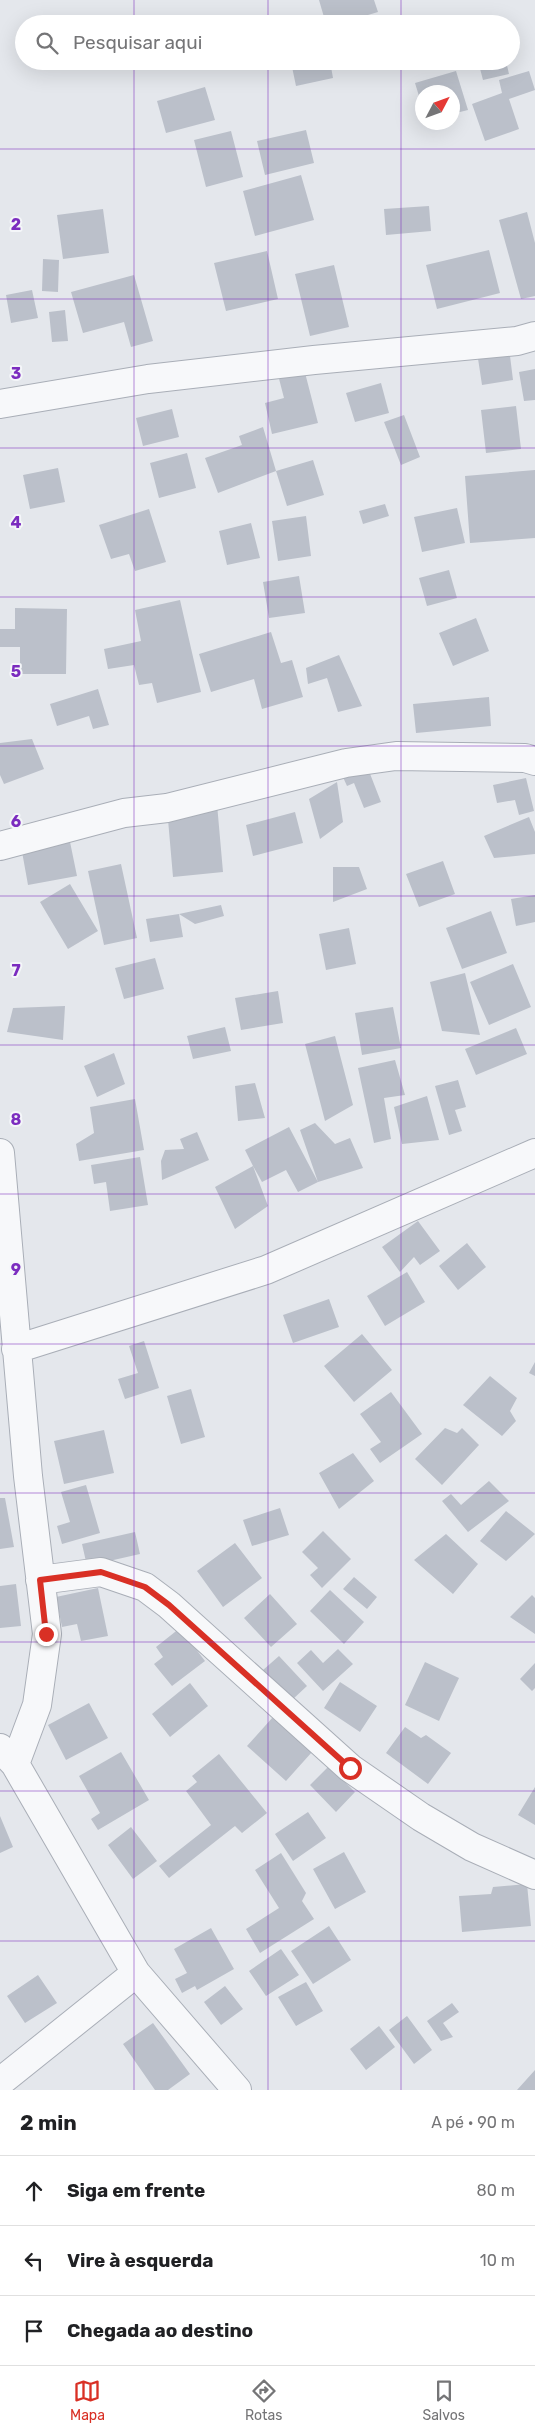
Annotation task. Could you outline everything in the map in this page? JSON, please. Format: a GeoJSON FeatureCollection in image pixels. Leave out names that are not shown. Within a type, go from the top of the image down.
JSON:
{"type":"FeatureCollection","features":[{"type":"Feature","properties":{"kind":"street"},"geometry":{"type":"LineString","coordinates":[[0,404],[148,379],[314,360],[517,341],[535,336]]}},
{"type":"Feature","properties":{"kind":"street"},"geometry":{"type":"LineString","coordinates":[[0,846],[124,813],[167,808],[346,763],[396,756],[525,758],[535,761]]}},
{"type":"Feature","properties":{"kind":"street"},"geometry":{"type":"LineString","coordinates":[[0,1153],[16,1349],[46,1634],[37,1705],[7,1756],[136,1973],[237,2090]]}},
{"type":"Feature","properties":{"kind":"street"},"geometry":{"type":"LineString","coordinates":[[16,1349],[266,1270],[535,1153]]}},
{"type":"Feature","properties":{"kind":"street"},"geometry":{"type":"LineString","coordinates":[[40,1580],[101,1572],[145,1587],[169,1605],[350,1768],[422,1817],[472,1847],[535,1875]]}},
{"type":"Feature","properties":{"kind":"street"},"geometry":{"type":"LineString","coordinates":[[0,2082],[136,1973]]}},
{"type":"Feature","properties":{"kind":"building"},"geometry":{"type":"Polygon","coordinates":[[[319,0],[374,0],[378,12],[368,15],[323,15],[319,0]]]}},
{"type":"Feature","properties":{"kind":"building"},"geometry":{"type":"Polygon","coordinates":[[[293,70],[332,70],[333,78],[296,86],[293,70]]]}},
{"type":"Feature","properties":{"kind":"building"},"geometry":{"type":"Polygon","coordinates":[[[480,70],[508,70],[509,74],[483,80],[480,70]]]}},
{"type":"Feature","properties":{"kind":"building"},"geometry":{"type":"Polygon","coordinates":[[[456,71],[468,110],[460,112],[460,85],[416,85],[415,83],[456,71]]]}},
{"type":"Feature","properties":{"kind":"building"},"geometry":{"type":"Polygon","coordinates":[[[529,71],[535,90],[509,99],[519,129],[485,141],[472,104],[502,93],[499,80],[529,71]]]}},
{"type":"Feature","properties":{"kind":"building"},"geometry":{"type":"Polygon","coordinates":[[[205,87],[215,120],[166,133],[157,101],[205,87]]]}},
{"type":"Feature","properties":{"kind":"building"},"geometry":{"type":"Polygon","coordinates":[[[306,130],[314,163],[265,175],[257,141],[306,130]]]}},
{"type":"Feature","properties":{"kind":"building"},"geometry":{"type":"Polygon","coordinates":[[[231,131],[243,177],[206,187],[194,140],[231,131]]]}},
{"type":"Feature","properties":{"kind":"building"},"geometry":{"type":"Polygon","coordinates":[[[301,175],[314,220],[255,236],[243,191],[301,175]]]}},
{"type":"Feature","properties":{"kind":"building"},"geometry":{"type":"Polygon","coordinates":[[[429,206],[431,231],[386,235],[384,209],[429,206]]]}},
{"type":"Feature","properties":{"kind":"building"},"geometry":{"type":"Polygon","coordinates":[[[103,209],[109,253],[63,259],[57,215],[103,209]]]}},
{"type":"Feature","properties":{"kind":"building"},"geometry":{"type":"Polygon","coordinates":[[[527,212],[535,243],[535,296],[521,299],[499,220],[527,212]]]}},
{"type":"Feature","properties":{"kind":"building"},"geometry":{"type":"Polygon","coordinates":[[[489,250],[500,293],[437,309],[426,265],[489,250]]]}},
{"type":"Feature","properties":{"kind":"building"},"geometry":{"type":"Polygon","coordinates":[[[267,251],[278,299],[226,311],[214,263],[267,251]]]}},
{"type":"Feature","properties":{"kind":"building"},"geometry":{"type":"Polygon","coordinates":[[[43,259],[59,260],[58,292],[42,291],[43,259]]]}},
{"type":"Feature","properties":{"kind":"building"},"geometry":{"type":"Polygon","coordinates":[[[334,265],[349,327],[310,336],[295,274],[334,265]]]}},
{"type":"Feature","properties":{"kind":"building"},"geometry":{"type":"Polygon","coordinates":[[[134,275],[153,341],[131,347],[124,322],[83,333],[71,292],[134,275]]]}},
{"type":"Feature","properties":{"kind":"building"},"geometry":{"type":"Polygon","coordinates":[[[32,290],[38,318],[11,323],[6,295],[32,290]]]}},
{"type":"Feature","properties":{"kind":"building"},"geometry":{"type":"Polygon","coordinates":[[[65,310],[68,341],[52,342],[49,312],[65,310]]]}},
{"type":"Feature","properties":{"kind":"building"},"geometry":{"type":"Polygon","coordinates":[[[509,348],[513,380],[482,385],[477,352],[509,348]]]}},
{"type":"Feature","properties":{"kind":"building"},"geometry":{"type":"Polygon","coordinates":[[[303,365],[318,423],[272,434],[265,403],[284,398],[277,371],[303,365]]]}},
{"type":"Feature","properties":{"kind":"building"},"geometry":{"type":"Polygon","coordinates":[[[535,369],[535,400],[524,401],[519,372],[535,369]]]}},
{"type":"Feature","properties":{"kind":"building"},"geometry":{"type":"Polygon","coordinates":[[[381,383],[389,413],[355,422],[346,393],[381,383]]]}},
{"type":"Feature","properties":{"kind":"building"},"geometry":{"type":"Polygon","coordinates":[[[516,406],[521,449],[486,453],[481,410],[516,406]]]}},
{"type":"Feature","properties":{"kind":"building"},"geometry":{"type":"Polygon","coordinates":[[[172,409],[179,437],[143,446],[136,418],[172,409]]]}},
{"type":"Feature","properties":{"kind":"building"},"geometry":{"type":"Polygon","coordinates":[[[404,415],[420,457],[401,465],[384,422],[404,415]]]}},
{"type":"Feature","properties":{"kind":"building"},"geometry":{"type":"Polygon","coordinates":[[[263,427],[276,471],[218,493],[205,458],[242,445],[239,436],[263,427]]]}},
{"type":"Feature","properties":{"kind":"building"},"geometry":{"type":"Polygon","coordinates":[[[187,453],[196,488],[159,498],[150,463],[187,453]]]}},
{"type":"Feature","properties":{"kind":"building"},"geometry":{"type":"Polygon","coordinates":[[[313,460],[324,495],[287,506],[276,471],[313,460]]]}},
{"type":"Feature","properties":{"kind":"building"},"geometry":{"type":"Polygon","coordinates":[[[58,468],[65,502],[30,509],[23,475],[58,468]]]}},
{"type":"Feature","properties":{"kind":"building"},"geometry":{"type":"Polygon","coordinates":[[[535,470],[535,538],[470,543],[465,476],[535,470]]]}},
{"type":"Feature","properties":{"kind":"building"},"geometry":{"type":"Polygon","coordinates":[[[385,504],[389,516],[363,524],[359,511],[385,504]]]}},
{"type":"Feature","properties":{"kind":"building"},"geometry":{"type":"Polygon","coordinates":[[[457,508],[465,543],[422,552],[414,517],[457,508]]]}},
{"type":"Feature","properties":{"kind":"building"},"geometry":{"type":"Polygon","coordinates":[[[149,509],[166,562],[135,571],[129,554],[111,559],[99,525],[149,509]]]}},
{"type":"Feature","properties":{"kind":"building"},"geometry":{"type":"Polygon","coordinates":[[[306,516],[311,556],[278,561],[272,521],[306,516]]]}},
{"type":"Feature","properties":{"kind":"building"},"geometry":{"type":"Polygon","coordinates":[[[251,523],[260,558],[227,565],[219,531],[251,523]]]}},
{"type":"Feature","properties":{"kind":"building"},"geometry":{"type":"Polygon","coordinates":[[[449,570],[457,598],[427,606],[419,578],[449,570]]]}},
{"type":"Feature","properties":{"kind":"building"},"geometry":{"type":"Polygon","coordinates":[[[299,576],[305,613],[269,618],[263,582],[299,576]]]}},
{"type":"Feature","properties":{"kind":"building"},"geometry":{"type":"Polygon","coordinates":[[[180,600],[201,692],[157,703],[152,683],[139,685],[134,665],[108,669],[104,649],[141,641],[135,610],[180,600]]]}},
{"type":"Feature","properties":{"kind":"building"},"geometry":{"type":"Polygon","coordinates":[[[15,608],[67,609],[66,674],[20,674],[20,647],[0,647],[0,629],[15,629],[15,608]]]}},
{"type":"Feature","properties":{"kind":"building"},"geometry":{"type":"Polygon","coordinates":[[[476,618],[489,651],[453,666],[439,633],[476,618]]]}},
{"type":"Feature","properties":{"kind":"building"},"geometry":{"type":"Polygon","coordinates":[[[271,632],[281,663],[292,660],[303,697],[262,709],[254,679],[211,692],[199,654],[271,632]]]}},
{"type":"Feature","properties":{"kind":"building"},"geometry":{"type":"Polygon","coordinates":[[[339,655],[362,706],[338,712],[327,678],[308,684],[306,668],[339,655]]]}},
{"type":"Feature","properties":{"kind":"building"},"geometry":{"type":"Polygon","coordinates":[[[98,689],[109,725],[93,729],[89,716],[57,726],[50,704],[98,689]]]}},
{"type":"Feature","properties":{"kind":"building"},"geometry":{"type":"Polygon","coordinates":[[[489,697],[491,726],[416,733],[413,704],[489,697]]]}},
{"type":"Feature","properties":{"kind":"building"},"geometry":{"type":"Polygon","coordinates":[[[32,739],[44,769],[4,784],[0,775],[0,743],[32,739]]]}},
{"type":"Feature","properties":{"kind":"building"},"geometry":{"type":"Polygon","coordinates":[[[367,766],[381,802],[364,808],[354,783],[347,786],[342,775],[367,766]]]}},
{"type":"Feature","properties":{"kind":"building"},"geometry":{"type":"Polygon","coordinates":[[[526,778],[534,811],[519,815],[515,800],[497,803],[493,785],[526,778]]]}},
{"type":"Feature","properties":{"kind":"building"},"geometry":{"type":"Polygon","coordinates":[[[337,782],[343,822],[320,839],[309,799],[337,782]]]}},
{"type":"Feature","properties":{"kind":"building"},"geometry":{"type":"Polygon","coordinates":[[[217,804],[223,872],[173,877],[167,808],[217,804]]]}},
{"type":"Feature","properties":{"kind":"building"},"geometry":{"type":"Polygon","coordinates":[[[295,812],[303,843],[253,856],[246,825],[295,812]]]}},
{"type":"Feature","properties":{"kind":"building"},"geometry":{"type":"Polygon","coordinates":[[[529,817],[535,832],[535,854],[494,858],[484,836],[529,817]]]}},
{"type":"Feature","properties":{"kind":"building"},"geometry":{"type":"Polygon","coordinates":[[[69,837],[77,876],[28,885],[21,846],[69,837]]]}},
{"type":"Feature","properties":{"kind":"building"},"geometry":{"type":"Polygon","coordinates":[[[443,861],[455,894],[419,907],[406,874],[443,861]]]}},
{"type":"Feature","properties":{"kind":"building"},"geometry":{"type":"Polygon","coordinates":[[[121,864],[137,938],[104,945],[88,871],[121,864]]]}},
{"type":"Feature","properties":{"kind":"building"},"geometry":{"type":"Polygon","coordinates":[[[333,867],[359,867],[367,889],[333,902],[333,867]]]}},
{"type":"Feature","properties":{"kind":"building"},"geometry":{"type":"Polygon","coordinates":[[[70,884],[98,931],[68,949],[40,902],[70,884]]]}},
{"type":"Feature","properties":{"kind":"building"},"geometry":{"type":"Polygon","coordinates":[[[535,895],[535,922],[516,926],[511,899],[535,895]]]}},
{"type":"Feature","properties":{"kind":"building"},"geometry":{"type":"Polygon","coordinates":[[[221,905],[224,916],[195,924],[179,914],[221,905]]]}},
{"type":"Feature","properties":{"kind":"building"},"geometry":{"type":"Polygon","coordinates":[[[491,911],[507,953],[462,969],[446,928],[491,911]]]}},
{"type":"Feature","properties":{"kind":"building"},"geometry":{"type":"Polygon","coordinates":[[[179,914],[183,937],[150,942],[146,919],[179,914]]]}},
{"type":"Feature","properties":{"kind":"building"},"geometry":{"type":"Polygon","coordinates":[[[349,928],[356,964],[326,970],[319,934],[349,928]]]}},
{"type":"Feature","properties":{"kind":"building"},"geometry":{"type":"Polygon","coordinates":[[[155,958],[164,989],[124,999],[115,968],[155,958]]]}},
{"type":"Feature","properties":{"kind":"building"},"geometry":{"type":"Polygon","coordinates":[[[513,964],[531,1007],[489,1025],[470,982],[513,964]]]}},
{"type":"Feature","properties":{"kind":"building"},"geometry":{"type":"Polygon","coordinates":[[[465,973],[480,1035],[442,1031],[430,982],[465,973]]]}},
{"type":"Feature","properties":{"kind":"building"},"geometry":{"type":"Polygon","coordinates":[[[278,991],[283,1023],[241,1030],[235,998],[278,991]]]}},
{"type":"Feature","properties":{"kind":"building"},"geometry":{"type":"Polygon","coordinates":[[[65,1006],[63,1040],[7,1032],[13,1008],[65,1006]]]}},
{"type":"Feature","properties":{"kind":"building"},"geometry":{"type":"Polygon","coordinates":[[[393,1007],[401,1048],[362,1055],[355,1013],[393,1007]]]}},
{"type":"Feature","properties":{"kind":"building"},"geometry":{"type":"Polygon","coordinates":[[[225,1027],[231,1051],[193,1059],[187,1036],[225,1027]]]}},
{"type":"Feature","properties":{"kind":"building"},"geometry":{"type":"Polygon","coordinates":[[[516,1028],[527,1054],[476,1075],[465,1049],[516,1028]]]}},
{"type":"Feature","properties":{"kind":"building"},"geometry":{"type":"Polygon","coordinates":[[[335,1036],[353,1105],[325,1121],[305,1044],[335,1036]]]}},
{"type":"Feature","properties":{"kind":"building"},"geometry":{"type":"Polygon","coordinates":[[[114,1053],[125,1084],[97,1097],[84,1066],[114,1053]]]}},
{"type":"Feature","properties":{"kind":"building"},"geometry":{"type":"Polygon","coordinates":[[[395,1060],[405,1095],[384,1098],[391,1139],[374,1143],[358,1068],[395,1060]]]}},
{"type":"Feature","properties":{"kind":"building"},"geometry":{"type":"Polygon","coordinates":[[[458,1080],[466,1107],[455,1110],[462,1131],[449,1135],[435,1086],[458,1080]]]}},
{"type":"Feature","properties":{"kind":"building"},"geometry":{"type":"Polygon","coordinates":[[[255,1083],[265,1118],[238,1121],[235,1086],[255,1083]]]}},
{"type":"Feature","properties":{"kind":"building"},"geometry":{"type":"Polygon","coordinates":[[[427,1096],[439,1140],[402,1144],[394,1107],[427,1096]]]}},
{"type":"Feature","properties":{"kind":"building"},"geometry":{"type":"Polygon","coordinates":[[[135,1099],[144,1150],[79,1161],[76,1144],[94,1133],[90,1107],[135,1099]]]}},
{"type":"Feature","properties":{"kind":"building"},"geometry":{"type":"Polygon","coordinates":[[[315,1123],[335,1144],[350,1138],[363,1168],[318,1182],[300,1130],[315,1123]]]}},
{"type":"Feature","properties":{"kind":"building"},"geometry":{"type":"Polygon","coordinates":[[[289,1127],[318,1182],[298,1192],[286,1170],[262,1182],[245,1150],[289,1127]]]}},
{"type":"Feature","properties":{"kind":"building"},"geometry":{"type":"Polygon","coordinates":[[[197,1132],[209,1160],[162,1180],[161,1161],[165,1150],[184,1149],[180,1139],[197,1132]]]}},
{"type":"Feature","properties":{"kind":"building"},"geometry":{"type":"Polygon","coordinates":[[[140,1157],[148,1205],[110,1211],[106,1182],[94,1184],[91,1165],[140,1157]]]}},
{"type":"Feature","properties":{"kind":"building"},"geometry":{"type":"Polygon","coordinates":[[[253,1166],[268,1206],[235,1229],[215,1187],[253,1166]]]}},
{"type":"Feature","properties":{"kind":"building"},"geometry":{"type":"Polygon","coordinates":[[[418,1221],[440,1251],[420,1265],[414,1257],[400,1272],[382,1247],[418,1221]]]}},
{"type":"Feature","properties":{"kind":"building"},"geometry":{"type":"Polygon","coordinates":[[[467,1243],[486,1267],[458,1290],[439,1266],[467,1243]]]}},
{"type":"Feature","properties":{"kind":"building"},"geometry":{"type":"Polygon","coordinates":[[[407,1272],[425,1302],[385,1326],[367,1296],[407,1272]]]}},
{"type":"Feature","properties":{"kind":"building"},"geometry":{"type":"Polygon","coordinates":[[[329,1299],[339,1327],[293,1343],[283,1315],[329,1299]]]}},
{"type":"Feature","properties":{"kind":"building"},"geometry":{"type":"Polygon","coordinates":[[[362,1334],[392,1370],[354,1402],[324,1366],[362,1334]]]}},
{"type":"Feature","properties":{"kind":"building"},"geometry":{"type":"Polygon","coordinates":[[[144,1341],[159,1388],[125,1399],[118,1379],[138,1373],[129,1346],[144,1341]]]}},
{"type":"Feature","properties":{"kind":"building"},"geometry":{"type":"Polygon","coordinates":[[[535,1362],[535,1376],[529,1373],[535,1362]]]}},
{"type":"Feature","properties":{"kind":"building"},"geometry":{"type":"Polygon","coordinates":[[[490,1376],[517,1398],[510,1411],[516,1421],[502,1436],[463,1405],[490,1376]]]}},
{"type":"Feature","properties":{"kind":"building"},"geometry":{"type":"Polygon","coordinates":[[[191,1389],[205,1437],[181,1444],[167,1396],[191,1389]]]}},
{"type":"Feature","properties":{"kind":"building"},"geometry":{"type":"Polygon","coordinates":[[[391,1392],[422,1434],[380,1463],[370,1449],[381,1442],[360,1414],[391,1392]]]}},
{"type":"Feature","properties":{"kind":"building"},"geometry":{"type":"Polygon","coordinates":[[[445,1428],[457,1433],[462,1428],[479,1445],[442,1485],[415,1459],[445,1428]]]}},
{"type":"Feature","properties":{"kind":"building"},"geometry":{"type":"Polygon","coordinates":[[[104,1430],[114,1473],[64,1484],[54,1441],[104,1430]]]}},
{"type":"Feature","properties":{"kind":"building"},"geometry":{"type":"Polygon","coordinates":[[[353,1453],[374,1481],[339,1509],[319,1473],[353,1453]]]}},
{"type":"Feature","properties":{"kind":"building"},"geometry":{"type":"Polygon","coordinates":[[[489,1481],[509,1501],[468,1532],[442,1501],[451,1494],[461,1505],[489,1481]]]}},
{"type":"Feature","properties":{"kind":"building"},"geometry":{"type":"Polygon","coordinates":[[[86,1485],[100,1533],[62,1544],[57,1526],[70,1522],[61,1492],[86,1485]]]}},
{"type":"Feature","properties":{"kind":"building"},"geometry":{"type":"Polygon","coordinates":[[[0,1498],[5,1498],[14,1547],[0,1549],[0,1498]]]}},
{"type":"Feature","properties":{"kind":"building"},"geometry":{"type":"Polygon","coordinates":[[[280,1508],[289,1535],[252,1546],[243,1520],[280,1508]]]}},
{"type":"Feature","properties":{"kind":"building"},"geometry":{"type":"Polygon","coordinates":[[[506,1511],[535,1534],[506,1561],[480,1541],[506,1511]]]}},
{"type":"Feature","properties":{"kind":"building"},"geometry":{"type":"Polygon","coordinates":[[[323,1531],[351,1559],[322,1588],[310,1575],[318,1568],[302,1552],[323,1531]]]}},
{"type":"Feature","properties":{"kind":"building"},"geometry":{"type":"Polygon","coordinates":[[[135,1532],[140,1554],[87,1566],[82,1544],[135,1532]]]}},
{"type":"Feature","properties":{"kind":"building"},"geometry":{"type":"Polygon","coordinates":[[[446,1534],[478,1564],[453,1594],[414,1560],[446,1534]]]}},
{"type":"Feature","properties":{"kind":"building"},"geometry":{"type":"Polygon","coordinates":[[[235,1543],[262,1578],[223,1607],[197,1571],[235,1543]]]}},
{"type":"Feature","properties":{"kind":"building"},"geometry":{"type":"Polygon","coordinates":[[[354,1577],[377,1597],[367,1609],[343,1589],[354,1577]]]}},
{"type":"Feature","properties":{"kind":"building"},"geometry":{"type":"Polygon","coordinates":[[[16,1584],[21,1626],[0,1628],[0,1586],[16,1584]]]}},
{"type":"Feature","properties":{"kind":"building"},"geometry":{"type":"Polygon","coordinates":[[[98,1588],[108,1636],[81,1641],[77,1624],[62,1627],[56,1597],[98,1588]]]}},
{"type":"Feature","properties":{"kind":"building"},"geometry":{"type":"Polygon","coordinates":[[[330,1590],[364,1622],[344,1644],[310,1611],[330,1590]]]}},
{"type":"Feature","properties":{"kind":"building"},"geometry":{"type":"Polygon","coordinates":[[[270,1594],[297,1624],[271,1647],[244,1618],[270,1594]]]}},
{"type":"Feature","properties":{"kind":"building"},"geometry":{"type":"Polygon","coordinates":[[[532,1595],[535,1598],[535,1634],[510,1617],[532,1595]]]}},
{"type":"Feature","properties":{"kind":"building"},"geometry":{"type":"Polygon","coordinates":[[[180,1628],[205,1661],[172,1686],[154,1664],[163,1657],[156,1647],[180,1628]]]}},
{"type":"Feature","properties":{"kind":"building"},"geometry":{"type":"Polygon","coordinates":[[[338,1649],[353,1664],[323,1691],[297,1663],[311,1650],[323,1663],[338,1649]]]}},
{"type":"Feature","properties":{"kind":"building"},"geometry":{"type":"Polygon","coordinates":[[[279,1656],[307,1686],[292,1700],[263,1670],[279,1656]]]}},
{"type":"Feature","properties":{"kind":"building"},"geometry":{"type":"Polygon","coordinates":[[[425,1662],[459,1678],[439,1721],[405,1705],[425,1662]]]}},
{"type":"Feature","properties":{"kind":"building"},"geometry":{"type":"Polygon","coordinates":[[[535,1663],[535,1688],[532,1691],[520,1679],[535,1663]]]}},
{"type":"Feature","properties":{"kind":"building"},"geometry":{"type":"Polygon","coordinates":[[[340,1682],[377,1706],[360,1732],[324,1708],[340,1682]]]}},
{"type":"Feature","properties":{"kind":"building"},"geometry":{"type":"Polygon","coordinates":[[[190,1683],[208,1706],[170,1737],[152,1714],[190,1683]]]}},
{"type":"Feature","properties":{"kind":"building"},"geometry":{"type":"Polygon","coordinates":[[[89,1703],[108,1738],[66,1760],[48,1725],[89,1703]]]}},
{"type":"Feature","properties":{"kind":"building"},"geometry":{"type":"Polygon","coordinates":[[[273,1717],[312,1752],[286,1781],[247,1746],[273,1717]]]}},
{"type":"Feature","properties":{"kind":"building"},"geometry":{"type":"Polygon","coordinates":[[[405,1727],[421,1738],[426,1735],[451,1753],[428,1784],[386,1753],[405,1727]]]}},
{"type":"Feature","properties":{"kind":"building"},"geometry":{"type":"Polygon","coordinates":[[[121,1752],[149,1800],[98,1830],[91,1819],[100,1813],[79,1776],[121,1752]]]}},
{"type":"Feature","properties":{"kind":"building"},"geometry":{"type":"Polygon","coordinates":[[[219,1754],[267,1813],[242,1833],[235,1826],[169,1878],[159,1866],[211,1825],[186,1791],[197,1782],[192,1776],[219,1754]]]}},
{"type":"Feature","properties":{"kind":"building"},"geometry":{"type":"Polygon","coordinates":[[[329,1766],[355,1792],[336,1812],[310,1785],[329,1766]]]}},
{"type":"Feature","properties":{"kind":"building"},"geometry":{"type":"Polygon","coordinates":[[[535,1787],[535,1825],[518,1815],[535,1787]]]}},
{"type":"Feature","properties":{"kind":"building"},"geometry":{"type":"Polygon","coordinates":[[[308,1812],[326,1838],[293,1861],[275,1834],[308,1812]]]}},
{"type":"Feature","properties":{"kind":"building"},"geometry":{"type":"Polygon","coordinates":[[[0,1816],[13,1847],[0,1853],[0,1816]]]}},
{"type":"Feature","properties":{"kind":"building"},"geometry":{"type":"Polygon","coordinates":[[[131,1827],[157,1861],[133,1879],[108,1845],[131,1827]]]}},
{"type":"Feature","properties":{"kind":"building"},"geometry":{"type":"Polygon","coordinates":[[[344,1852],[366,1892],[335,1909],[313,1869],[344,1852]]]}},
{"type":"Feature","properties":{"kind":"building"},"geometry":{"type":"Polygon","coordinates":[[[281,1853],[306,1893],[302,1901],[314,1919],[260,1953],[246,1929],[279,1908],[255,1870],[281,1853]]]}},
{"type":"Feature","properties":{"kind":"building"},"geometry":{"type":"Polygon","coordinates":[[[527,1884],[531,1926],[462,1932],[459,1896],[491,1894],[493,1887],[527,1884]]]}},
{"type":"Feature","properties":{"kind":"building"},"geometry":{"type":"Polygon","coordinates":[[[329,1926],[351,1960],[313,1984],[291,1951],[329,1926]]]}},
{"type":"Feature","properties":{"kind":"building"},"geometry":{"type":"Polygon","coordinates":[[[211,1928],[234,1969],[197,1990],[195,1986],[182,1993],[175,1979],[187,1973],[174,1949],[211,1928]]]}},
{"type":"Feature","properties":{"kind":"building"},"geometry":{"type":"Polygon","coordinates":[[[281,1949],[299,1975],[266,1996],[249,1971],[281,1949]]]}},
{"type":"Feature","properties":{"kind":"building"},"geometry":{"type":"Polygon","coordinates":[[[38,1975],[57,2003],[25,2023],[7,1996],[38,1975]]]}},
{"type":"Feature","properties":{"kind":"building"},"geometry":{"type":"Polygon","coordinates":[[[306,1982],[323,2011],[296,2026],[278,1997],[306,1982]]]}},
{"type":"Feature","properties":{"kind":"building"},"geometry":{"type":"Polygon","coordinates":[[[225,1986],[243,2009],[221,2025],[204,2002],[225,1986]]]}},
{"type":"Feature","properties":{"kind":"building"},"geometry":{"type":"Polygon","coordinates":[[[452,2003],[459,2012],[443,2023],[453,2037],[441,2041],[427,2021],[452,2003]]]}},
{"type":"Feature","properties":{"kind":"building"},"geometry":{"type":"Polygon","coordinates":[[[407,2016],[432,2050],[414,2064],[389,2030],[407,2016]]]}},
{"type":"Feature","properties":{"kind":"building"},"geometry":{"type":"Polygon","coordinates":[[[153,2023],[190,2074],[168,2090],[155,2090],[123,2044],[153,2023]]]}},
{"type":"Feature","properties":{"kind":"building"},"geometry":{"type":"Polygon","coordinates":[[[379,2026],[395,2047],[366,2070],[350,2049],[379,2026]]]}},
{"type":"Feature","properties":{"kind":"building"},"geometry":{"type":"Polygon","coordinates":[[[535,2070],[535,2090],[517,2090],[535,2070]]]}},
{"type":"Feature","properties":{"kind":"route"},"geometry":{"type":"LineString","coordinates":[[46,1634],[40,1580],[101,1572],[145,1587],[169,1605],[350,1768]]}}]}
